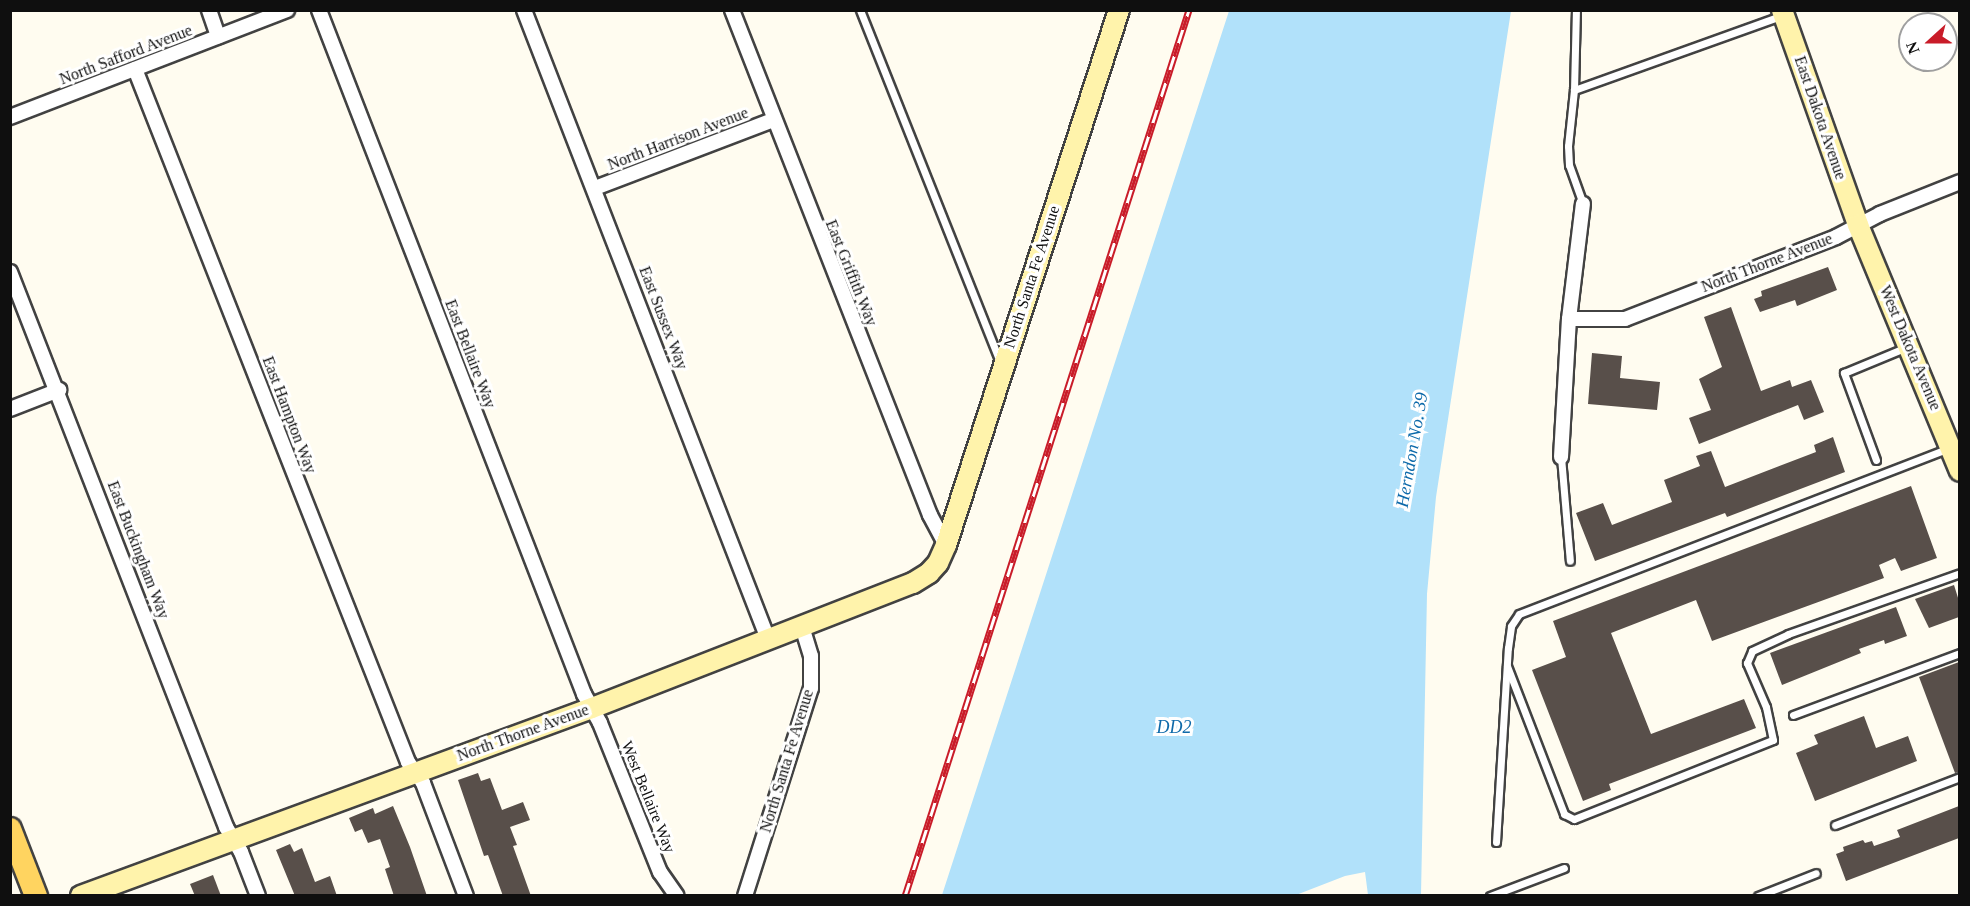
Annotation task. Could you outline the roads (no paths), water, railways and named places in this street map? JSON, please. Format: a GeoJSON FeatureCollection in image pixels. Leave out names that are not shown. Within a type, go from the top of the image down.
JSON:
{"type":"FeatureCollection","features":[{"type":"Feature","properties":{"kind":"main road"},"geometry":{"type":"LineString","coordinates":[[10,829],[36,896]]}},
{"type":"Feature","properties":{"kind":"street"},"geometry":{"type":"LineString","coordinates":[[209,10],[218,36]]}},
{"type":"Feature","properties":{"kind":"street","name":"North Safford Avenue"},"geometry":{"type":"LineString","coordinates":[[10,117],[287,10]]}},
{"type":"Feature","properties":{"kind":"street","name":"East Bellaire Way"},"geometry":{"type":"LineString","coordinates":[[319,10],[584,694],[592,708]]}},
{"type":"Feature","properties":{"kind":"street","name":"East Sussex Way"},"geometry":{"type":"LineString","coordinates":[[524,10],[595,188],[768,639]]}},
{"type":"Feature","properties":{"kind":"street","name":"East Griffith Way"},"geometry":{"type":"LineString","coordinates":[[732,10],[773,120],[930,515],[946,544]]}},
{"type":"Feature","properties":{"kind":"street","name":"North Santa Fe Avenue"},"geometry":{"type":"LineString","coordinates":[[946,544],[1119,10]]}},
{"type":"Feature","properties":{"kind":"street","name":"East Dakota Avenue"},"geometry":{"type":"LineString","coordinates":[[1783,13],[1858,225]]}},
{"type":"Feature","properties":{"kind":"street","name":"East Hampton Way"},"geometry":{"type":"LineString","coordinates":[[135,69],[408,762],[423,783],[466,896]]}},
{"type":"Feature","properties":{"kind":"street","name":"North Harrison Avenue"},"geometry":{"type":"LineString","coordinates":[[595,188],[773,120]]}},
{"type":"Feature","properties":{"kind":"street","name":"North Thorne Avenue"},"geometry":{"type":"LineString","coordinates":[[1569,319],[1625,319],[1836,237],[1880,214],[1959,182]]}},
{"type":"Feature","properties":{"kind":"street"},"geometry":{"type":"LineString","coordinates":[[1562,457],[1569,319],[1583,204]]}},
{"type":"Feature","properties":{"kind":"street","name":"West Dakota Avenue"},"geometry":{"type":"LineString","coordinates":[[1858,225],[1910,346],[1959,471]]}},
{"type":"Feature","properties":{"kind":"street","name":"East Buckingham Way"},"geometry":{"type":"LineString","coordinates":[[10,272],[59,390],[258,896]]}},
{"type":"Feature","properties":{"kind":"street"},"geometry":{"type":"LineString","coordinates":[[10,409],[59,390]]}},
{"type":"Feature","properties":{"kind":"street","name":"North Thorne Avenue"},"geometry":{"type":"LineString","coordinates":[[81,896],[592,708],[913,583],[938,563],[946,544]]}},
{"type":"Feature","properties":{"kind":"street","name":"North Santa Fe Avenue"},"geometry":{"type":"LineString","coordinates":[[745,896],[811,688],[811,656],[802,626]]}},
{"type":"Feature","properties":{"kind":"street","name":"West Bellaire Way"},"geometry":{"type":"LineString","coordinates":[[592,708],[660,872],[677,896]]}},
{"type":"Feature","properties":{"kind":"lane"},"geometry":{"type":"LineString","coordinates":[[860,10],[1002,367]]}},
{"type":"Feature","properties":{"kind":"lane"},"geometry":{"type":"LineString","coordinates":[[1576,10],[1574,90],[1568,146],[1569,165],[1583,204]]}},
{"type":"Feature","properties":{"kind":"lane"},"geometry":{"type":"LineString","coordinates":[[1574,90],[1783,13]]}},
{"type":"Feature","properties":{"kind":"lane"},"geometry":{"type":"LineString","coordinates":[[1876,460],[1844,373],[1910,346]]}},
{"type":"Feature","properties":{"kind":"lane"},"geometry":{"type":"LineString","coordinates":[[1496,842],[1507,666],[1511,627],[1519,614],[1951,447]]}},
{"type":"Feature","properties":{"kind":"lane"},"geometry":{"type":"LineString","coordinates":[[1562,457],[1570,561]]}},
{"type":"Feature","properties":{"kind":"lane"},"geometry":{"type":"LineString","coordinates":[[1507,666],[1564,814],[1574,819],[1764,746],[1773,740],[1766,707],[1747,663],[1752,651],[1788,634],[1959,573]]}},
{"type":"Feature","properties":{"kind":"lane"},"geometry":{"type":"LineString","coordinates":[[1793,716],[1959,653]]}},
{"type":"Feature","properties":{"kind":"lane"},"geometry":{"type":"LineString","coordinates":[[1835,825],[1959,777]]}},
{"type":"Feature","properties":{"kind":"lane"},"geometry":{"type":"LineString","coordinates":[[1490,896],[1564,868]]}},
{"type":"Feature","properties":{"kind":"lane"},"geometry":{"type":"LineString","coordinates":[[1758,896],[1816,873]]}},
{"type":"Feature","properties":{"kind":"water","name":"DD2"},"geometry":{"type":"Polygon","coordinates":[[[1229,11],[1511,11],[1436,497],[1427,594],[1421,895],[1368,895],[1365,872],[1345,876],[1296,895],[942,895],[1229,11]]]}},
{"type":"Feature","properties":{"kind":"railway"},"geometry":{"type":"LineString","coordinates":[[905,896],[1189,10]]}},
{"type":"Feature","properties":{"kind":"water label","name":"Herndon No. 39"},"geometry":{"type":"Point","coordinates":[1412,450]}}]}
